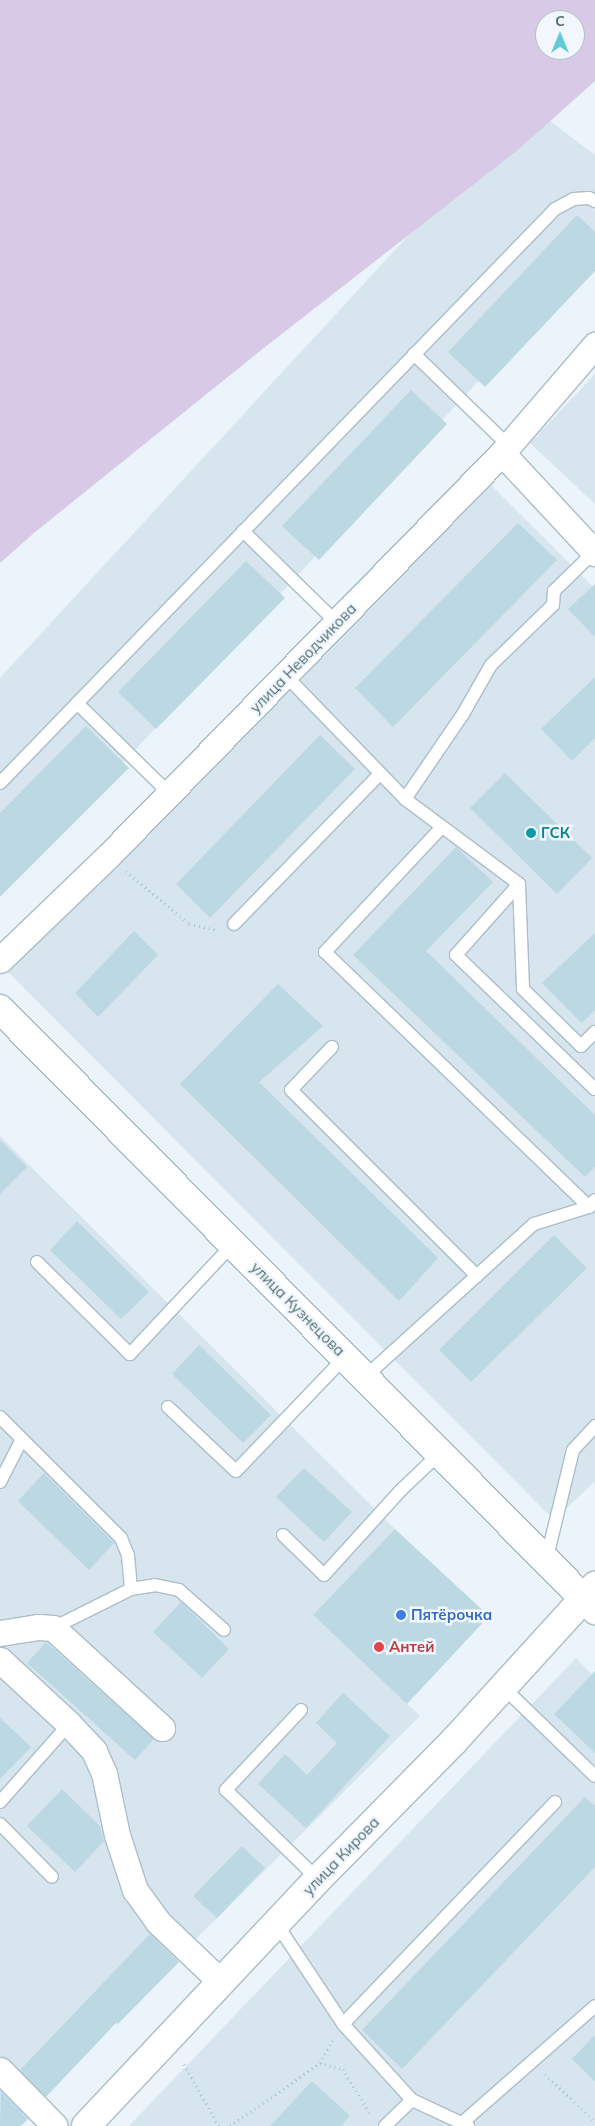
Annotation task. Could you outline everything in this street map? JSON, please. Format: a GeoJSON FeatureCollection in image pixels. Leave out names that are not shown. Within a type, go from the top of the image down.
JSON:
{"type":"FeatureCollection","features":[{"type":"Feature","properties":{"kind":"main road","name":"улица Кузнецова"},"geometry":{"type":"LineString","coordinates":[[0,1009],[546,1561],[591,1598]]}},
{"type":"Feature","properties":{"kind":"main road","name":"улица Кирова"},"geometry":{"type":"LineString","coordinates":[[86,2126],[220,1981],[454,1740],[502,1686],[591,1598]]}},
{"type":"Feature","properties":{"kind":"street","name":"улица Неводчикова"},"geometry":{"type":"LineString","coordinates":[[0,960],[108,856],[286,676],[505,449],[595,345]]}},
{"type":"Feature","properties":{"kind":"street"},"geometry":{"type":"LineString","coordinates":[[505,449],[594,553]]}},
{"type":"Feature","properties":{"kind":"street"},"geometry":{"type":"LineString","coordinates":[[0,1633],[39,1627],[54,1628],[162,1728]]}},
{"type":"Feature","properties":{"kind":"street"},"geometry":{"type":"LineString","coordinates":[[0,1660],[69,1724],[94,1752],[104,1773],[117,1835],[136,1890],[158,1922],[220,1981]]}},
{"type":"Feature","properties":{"kind":"street"},"geometry":{"type":"LineString","coordinates":[[0,2070],[55,2126]]}},
{"type":"Feature","properties":{"kind":"lane"},"geometry":{"type":"LineString","coordinates":[[0,783],[555,209],[574,199],[589,198],[595,202]]}},
{"type":"Feature","properties":{"kind":"lane"},"geometry":{"type":"LineString","coordinates":[[414,354],[505,449]]}},
{"type":"Feature","properties":{"kind":"lane"},"geometry":{"type":"LineString","coordinates":[[243,531],[337,623]]}},
{"type":"Feature","properties":{"kind":"lane"},"geometry":{"type":"LineString","coordinates":[[405,798],[463,714],[491,665],[553,605],[554,591],[594,553]]}},
{"type":"Feature","properties":{"kind":"lane"},"geometry":{"type":"LineString","coordinates":[[286,676],[405,798],[441,828],[519,884]]}},
{"type":"Feature","properties":{"kind":"lane"},"geometry":{"type":"LineString","coordinates":[[77,703],[170,794]]}},
{"type":"Feature","properties":{"kind":"lane"},"geometry":{"type":"LineString","coordinates":[[234,924],[380,774]]}},
{"type":"Feature","properties":{"kind":"lane"},"geometry":{"type":"LineString","coordinates":[[365,1377],[534,1224],[592,1204],[326,952],[441,828]]}},
{"type":"Feature","properties":{"kind":"lane"},"geometry":{"type":"LineString","coordinates":[[519,884],[523,988],[582,1046],[595,1032]]}},
{"type":"Feature","properties":{"kind":"lane"},"geometry":{"type":"LineString","coordinates":[[519,884],[456,955],[595,1089]]}},
{"type":"Feature","properties":{"kind":"lane"},"geometry":{"type":"LineString","coordinates":[[332,1047],[291,1090],[477,1276]]}},
{"type":"Feature","properties":{"kind":"lane"},"geometry":{"type":"LineString","coordinates":[[37,1262],[130,1354],[233,1244]]}},
{"type":"Feature","properties":{"kind":"lane"},"geometry":{"type":"LineString","coordinates":[[168,1407],[236,1471],[345,1357]]}},
{"type":"Feature","properties":{"kind":"lane"},"geometry":{"type":"LineString","coordinates":[[0,1417],[121,1538],[128,1555],[131,1589]]}},
{"type":"Feature","properties":{"kind":"lane"},"geometry":{"type":"LineString","coordinates":[[546,1561],[573,1450],[595,1426]]}},
{"type":"Feature","properties":{"kind":"lane"},"geometry":{"type":"LineString","coordinates":[[0,1482],[22,1439]]}},
{"type":"Feature","properties":{"kind":"lane"},"geometry":{"type":"LineString","coordinates":[[283,1535],[324,1575],[401,1490],[440,1454]]}},
{"type":"Feature","properties":{"kind":"lane"},"geometry":{"type":"LineString","coordinates":[[54,1628],[131,1589],[155,1585],[179,1590],[224,1630]]}},
{"type":"Feature","properties":{"kind":"lane"},"geometry":{"type":"LineString","coordinates":[[502,1686],[595,1776]]}},
{"type":"Feature","properties":{"kind":"lane"},"geometry":{"type":"LineString","coordinates":[[301,1710],[226,1790],[318,1879]]}},
{"type":"Feature","properties":{"kind":"lane"},"geometry":{"type":"LineString","coordinates":[[0,1802],[69,1724]]}},
{"type":"Feature","properties":{"kind":"lane"},"geometry":{"type":"LineString","coordinates":[[343,2024],[555,1802]]}},
{"type":"Feature","properties":{"kind":"lane"},"geometry":{"type":"LineString","coordinates":[[0,1824],[52,1877]]}},
{"type":"Feature","properties":{"kind":"lane"},"geometry":{"type":"LineString","coordinates":[[276,1923],[343,2024],[412,2100],[465,2124],[532,2061],[595,2006]]}},
{"type":"Feature","properties":{"kind":"lane"},"geometry":{"type":"LineString","coordinates":[[385,2126],[412,2100]]}},
{"type":"Feature","properties":{"kind":"lane"},"geometry":{"type":"LineString","coordinates":[[396,2126],[412,2100]]}},
{"type":"Feature","properties":{"kind":"path"},"geometry":{"type":"LineString","coordinates":[[108,856],[190,924],[214,930],[234,924]]}},
{"type":"Feature","properties":{"kind":"path"},"geometry":{"type":"LineString","coordinates":[[230,2126],[320,2063],[343,2024]]}},
{"type":"Feature","properties":{"kind":"path"},"geometry":{"type":"LineString","coordinates":[[532,2061],[595,2122]]}},
{"type":"Feature","properties":{"kind":"path"},"geometry":{"type":"LineString","coordinates":[[320,2063],[343,2069],[374,2118]]}},
{"type":"Feature","properties":{"kind":"path"},"geometry":{"type":"LineString","coordinates":[[184,2064],[219,2126]]}},
{"type":"Feature","properties":{"kind":"shaded area"},"geometry":{"type":"Polygon","coordinates":[[[0,0],[595,0],[595,81],[519,149],[260,351],[34,533],[0,563],[0,0]]]}},
{"type":"Feature","properties":{"kind":"shaded area"},"geometry":{"type":"Polygon","coordinates":[[[529,105],[595,155],[595,256],[0,895],[0,678],[529,105]]]}},
{"type":"Feature","properties":{"kind":"shaded area"},"geometry":{"type":"Polygon","coordinates":[[[595,374],[595,504],[530,443],[595,374]]]}},
{"type":"Feature","properties":{"kind":"shaded area"},"geometry":{"type":"Polygon","coordinates":[[[471,465],[595,589],[595,1481],[554,1520],[0,964],[0,948],[471,465]]]}},
{"type":"Feature","properties":{"kind":"shaded area"},"geometry":{"type":"Polygon","coordinates":[[[0,1136],[395,1529],[313,1615],[420,1716],[8,2126],[0,2126],[0,1136]]]}},
{"type":"Feature","properties":{"kind":"shaded area"},"geometry":{"type":"Polygon","coordinates":[[[576,1658],[595,1678],[595,2126],[129,2126],[576,1658]]]}},
{"type":"Feature","properties":{"kind":"building"},"geometry":{"type":"Polygon","coordinates":[[[577,215],[595,232],[595,271],[485,387],[448,352],[577,215]]]}},
{"type":"Feature","properties":{"kind":"building"},"geometry":{"type":"Polygon","coordinates":[[[411,390],[447,424],[319,560],[282,526],[411,390]]]}},
{"type":"Feature","properties":{"kind":"building"},"geometry":{"type":"Polygon","coordinates":[[[518,523],[557,560],[393,727],[355,688],[518,523]]]}},
{"type":"Feature","properties":{"kind":"building"},"geometry":{"type":"Polygon","coordinates":[[[246,561],[285,598],[156,729],[118,692],[246,561]]]}},
{"type":"Feature","properties":{"kind":"building"},"geometry":{"type":"Polygon","coordinates":[[[595,584],[595,637],[568,609],[595,584]]]}},
{"type":"Feature","properties":{"kind":"building"},"geometry":{"type":"Polygon","coordinates":[[[595,677],[595,738],[572,761],[541,729],[595,677]]]}},
{"type":"Feature","properties":{"kind":"building"},"geometry":{"type":"Polygon","coordinates":[[[86,726],[129,768],[0,897],[0,813],[86,726]]]}},
{"type":"Feature","properties":{"kind":"building"},"geometry":{"type":"Polygon","coordinates":[[[320,735],[355,769],[210,918],[176,884],[320,735]]]}},
{"type":"Feature","properties":{"kind":"building","name":"ГСК"},"geometry":{"type":"Polygon","coordinates":[[[505,773],[592,858],[557,894],[470,808],[505,773]]]}},
{"type":"Feature","properties":{"kind":"building"},"geometry":{"type":"Polygon","coordinates":[[[456,847],[493,882],[426,951],[595,1115],[595,1167],[585,1177],[353,955],[456,847]]]}},
{"type":"Feature","properties":{"kind":"building"},"geometry":{"type":"Polygon","coordinates":[[[134,931],[158,955],[98,1017],[75,993],[134,931]]]}},
{"type":"Feature","properties":{"kind":"building"},"geometry":{"type":"Polygon","coordinates":[[[595,933],[595,1010],[582,1023],[542,983],[595,933]]]}},
{"type":"Feature","properties":{"kind":"building"},"geometry":{"type":"Polygon","coordinates":[[[278,984],[323,1026],[259,1082],[438,1258],[399,1301],[180,1084],[278,984]]]}},
{"type":"Feature","properties":{"kind":"building"},"geometry":{"type":"Polygon","coordinates":[[[0,1140],[27,1167],[0,1194],[0,1140]]]}},
{"type":"Feature","properties":{"kind":"building"},"geometry":{"type":"Polygon","coordinates":[[[77,1221],[149,1292],[121,1319],[50,1250],[77,1221]]]}},
{"type":"Feature","properties":{"kind":"building"},"geometry":{"type":"Polygon","coordinates":[[[554,1235],[587,1268],[471,1382],[439,1350],[554,1235]]]}},
{"type":"Feature","properties":{"kind":"building"},"geometry":{"type":"Polygon","coordinates":[[[199,1345],[271,1415],[243,1443],[172,1374],[199,1345]]]}},
{"type":"Feature","properties":{"kind":"building"},"geometry":{"type":"Polygon","coordinates":[[[304,1468],[352,1512],[324,1542],[276,1497],[304,1468]]]}},
{"type":"Feature","properties":{"kind":"building"},"geometry":{"type":"Polygon","coordinates":[[[44,1473],[114,1543],[89,1570],[18,1501],[44,1473]]]}},
{"type":"Feature","properties":{"kind":"building","name":"Пятёрочка"},"geometry":{"type":"Polygon","coordinates":[[[395,1529],[489,1616],[407,1704],[313,1615],[395,1529]]]}},
{"type":"Feature","properties":{"kind":"building"},"geometry":{"type":"Polygon","coordinates":[[[181,1602],[229,1649],[202,1678],[153,1632],[181,1602]]]}},
{"type":"Feature","properties":{"kind":"building"},"geometry":{"type":"Polygon","coordinates":[[[46,1642],[154,1739],[135,1760],[27,1663],[46,1642]]]}},
{"type":"Feature","properties":{"kind":"building"},"geometry":{"type":"Polygon","coordinates":[[[595,1671],[595,1753],[554,1714],[595,1671]]]}},
{"type":"Feature","properties":{"kind":"building"},"geometry":{"type":"Polygon","coordinates":[[[343,1693],[390,1736],[306,1828],[258,1784],[285,1754],[307,1775],[337,1743],[316,1723],[343,1693]]]}},
{"type":"Feature","properties":{"kind":"building"},"geometry":{"type":"Polygon","coordinates":[[[0,1718],[31,1747],[0,1779],[0,1718]]]}},
{"type":"Feature","properties":{"kind":"building"},"geometry":{"type":"Polygon","coordinates":[[[62,1789],[100,1826],[104,1841],[75,1872],[27,1826],[62,1789]]]}},
{"type":"Feature","properties":{"kind":"building"},"geometry":{"type":"Polygon","coordinates":[[[585,1797],[595,1806],[595,1867],[402,2069],[362,2030],[585,1797]]]}},
{"type":"Feature","properties":{"kind":"building"},"geometry":{"type":"Polygon","coordinates":[[[242,1846],[265,1868],[217,1918],[193,1896],[242,1846]]]}},
{"type":"Feature","properties":{"kind":"building"},"geometry":{"type":"Polygon","coordinates":[[[150,1934],[179,1962],[118,2024],[116,2023],[46,2097],[20,2070],[150,1934]]]}},
{"type":"Feature","properties":{"kind":"building"},"geometry":{"type":"Polygon","coordinates":[[[595,2035],[595,2082],[572,2059],[595,2035]]]}},
{"type":"Feature","properties":{"kind":"building"},"geometry":{"type":"Polygon","coordinates":[[[312,2081],[350,2116],[341,2126],[270,2126],[312,2081]]]}},
{"type":"Feature","properties":{"kind":"building"},"geometry":{"type":"Polygon","coordinates":[[[1,2092],[28,2119],[21,2126],[0,2126],[1,2092]]]}},
{"type":"Feature","properties":{"kind":"place","name":"ГСК"},"geometry":{"type":"Point","coordinates":[531,833]}},
{"type":"Feature","properties":{"kind":"place","name":"Пятёрочка"},"geometry":{"type":"Point","coordinates":[401,1615]}},
{"type":"Feature","properties":{"kind":"place","name":"Антей"},"geometry":{"type":"Point","coordinates":[379,1647]}}]}
